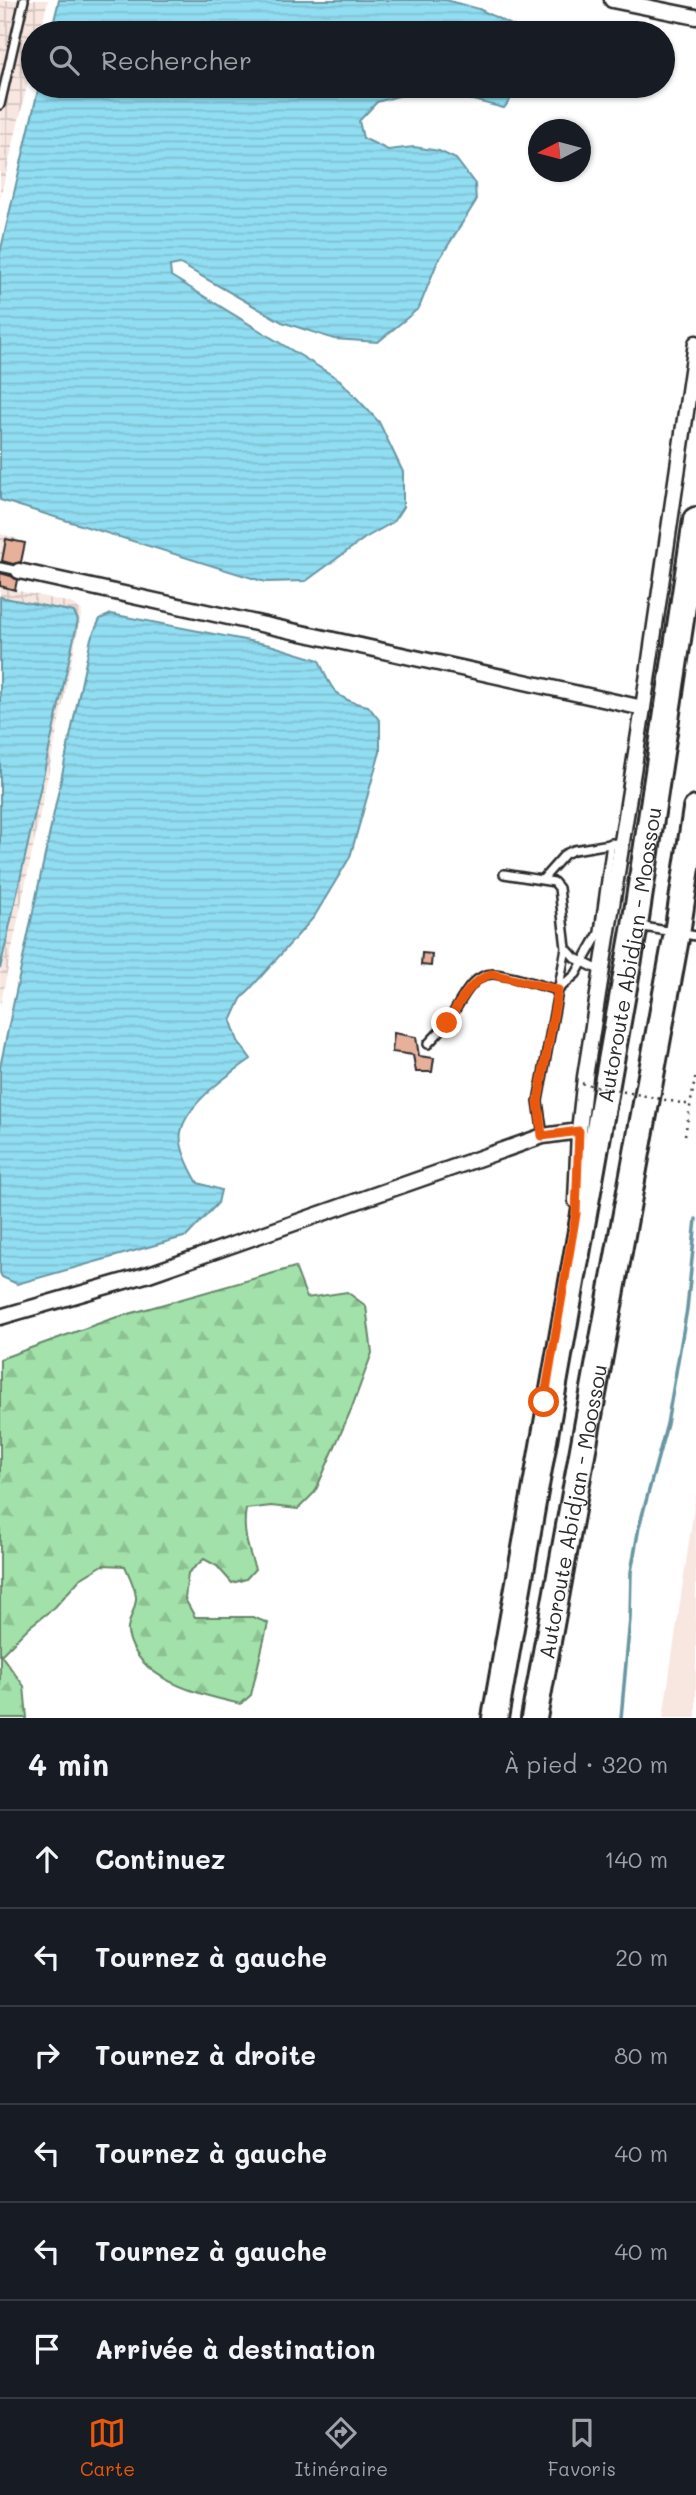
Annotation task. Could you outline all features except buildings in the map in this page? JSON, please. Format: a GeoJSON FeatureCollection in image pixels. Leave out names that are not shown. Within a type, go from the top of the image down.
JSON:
{"type":"FeatureCollection","features":[{"type":"Feature","properties":{"kind":"highway","name":"Autoroute Abidjan - Moossou"},"geometry":{"type":"LineString","coordinates":[[495,1718],[635,925],[696,520]]}},
{"type":"Feature","properties":{"kind":"highway","name":"Autoroute Abidjan - Moossou"},"geometry":{"type":"LineString","coordinates":[[534,1718],[686,934],[696,809]]}},
{"type":"Feature","properties":{"kind":"street"},"geometry":{"type":"LineString","coordinates":[[612,0],[696,17]]}},
{"type":"Feature","properties":{"kind":"street"},"geometry":{"type":"LineString","coordinates":[[538,1473],[544,1402],[576,1214],[579,1131],[611,920],[617,842],[643,708],[696,343]]}},
{"type":"Feature","properties":{"kind":"street"},"geometry":{"type":"LineString","coordinates":[[19,571],[643,708]]}},
{"type":"Feature","properties":{"kind":"street"},"geometry":{"type":"LineString","coordinates":[[0,1317],[149,1274],[542,1136],[579,1131]]}},
{"type":"Feature","properties":{"kind":"lane"},"geometry":{"type":"LineString","coordinates":[[0,105],[23,0]]}},
{"type":"Feature","properties":{"kind":"lane"},"geometry":{"type":"LineString","coordinates":[[0,568],[19,571]]}},
{"type":"Feature","properties":{"kind":"lane"},"geometry":{"type":"LineString","coordinates":[[542,880],[565,854],[581,847],[617,842],[599,933]]}},
{"type":"Feature","properties":{"kind":"lane"},"geometry":{"type":"LineString","coordinates":[[504,874],[554,882],[559,888],[566,948],[538,1101],[542,1136]]}},
{"type":"Feature","properties":{"kind":"lane"},"geometry":{"type":"LineString","coordinates":[[558,990],[576,974],[599,933],[611,920]]}},
{"type":"Feature","properties":{"kind":"lane"},"geometry":{"type":"LineString","coordinates":[[635,925],[686,934]]}},
{"type":"Feature","properties":{"kind":"lane"},"geometry":{"type":"LineString","coordinates":[[566,948],[583,964],[603,972]]}},
{"type":"Feature","properties":{"kind":"lane"},"geometry":{"type":"LineString","coordinates":[[428,1044],[447,1023],[471,985],[483,976],[491,974],[558,990]]}},
{"type":"Feature","properties":{"kind":"path"},"geometry":{"type":"LineString","coordinates":[[685,1135],[696,1073]]}},
{"type":"Feature","properties":{"kind":"path"},"geometry":{"type":"LineString","coordinates":[[575,1082],[691,1105]]}},
{"type":"Feature","properties":{"kind":"shaded area"},"geometry":{"type":"Polygon","coordinates":[[[0,0],[48,0],[43,21],[21,21],[21,98],[24,98],[0,199],[0,0]]]}},
{"type":"Feature","properties":{"kind":"shaded area"},"geometry":{"type":"Polygon","coordinates":[[[0,534],[25,543],[15,590],[71,603],[82,611],[0,1007],[0,534]]]}},
{"type":"Feature","properties":{"kind":"shaded area"},"geometry":{"type":"Polygon","coordinates":[[[696,1494],[696,1718],[663,1718],[696,1494]]]}},
{"type":"Feature","properties":{"kind":"green space"},"geometry":{"type":"Polygon","coordinates":[[[295,1267],[307,1298],[347,1292],[366,1306],[372,1353],[351,1410],[315,1492],[298,1509],[271,1506],[246,1509],[245,1532],[255,1569],[246,1579],[232,1583],[217,1566],[204,1559],[188,1573],[185,1599],[195,1617],[253,1617],[268,1623],[251,1695],[241,1704],[208,1696],[173,1683],[144,1663],[134,1649],[128,1633],[136,1601],[130,1577],[125,1566],[103,1565],[80,1579],[55,1607],[29,1627],[1,1655],[24,1686],[27,1718],[0,1718],[0,1359],[111,1319],[295,1267]]]}},
{"type":"Feature","properties":{"kind":"water"},"geometry":{"type":"Polygon","coordinates":[[[59,0],[446,0],[479,9],[504,21],[54,21],[59,0]]]}},
{"type":"Feature","properties":{"kind":"water"},"geometry":{"type":"Polygon","coordinates":[[[36,98],[391,98],[377,102],[359,121],[363,138],[388,150],[414,147],[439,151],[456,159],[475,184],[476,201],[437,263],[419,308],[378,342],[334,339],[282,322],[180,264],[170,266],[171,276],[340,380],[379,422],[403,472],[403,507],[393,522],[365,538],[306,581],[265,582],[0,500],[0,253],[36,98]]]}},
{"type":"Feature","properties":{"kind":"water"},"geometry":{"type":"Polygon","coordinates":[[[466,98],[511,98],[504,108],[466,98]]]}},
{"type":"Feature","properties":{"kind":"water"},"geometry":{"type":"Polygon","coordinates":[[[0,597],[74,612],[78,620],[0,969],[0,597]]]}},
{"type":"Feature","properties":{"kind":"water"},"geometry":{"type":"Polygon","coordinates":[[[111,614],[270,645],[319,660],[336,692],[348,700],[368,706],[380,721],[380,752],[350,857],[314,917],[241,999],[231,1021],[238,1041],[251,1059],[200,1100],[185,1121],[181,1132],[181,1145],[198,1183],[221,1190],[218,1203],[187,1236],[17,1284],[2,1277],[0,1273],[0,1067],[91,638],[100,619],[111,614]]]}},
{"type":"Feature","properties":{"kind":"waterway"},"geometry":{"type":"LineString","coordinates":[[621,1718],[630,1619],[631,1572],[639,1527],[667,1424],[687,1309],[696,1219]]}},
{"type":"Feature","properties":{"kind":"route"},"geometry":{"type":"LineString","coordinates":[[447,1023],[471,985],[483,976],[491,974],[558,990],[538,1101],[542,1136],[579,1131],[576,1214],[544,1402]]}}]}
